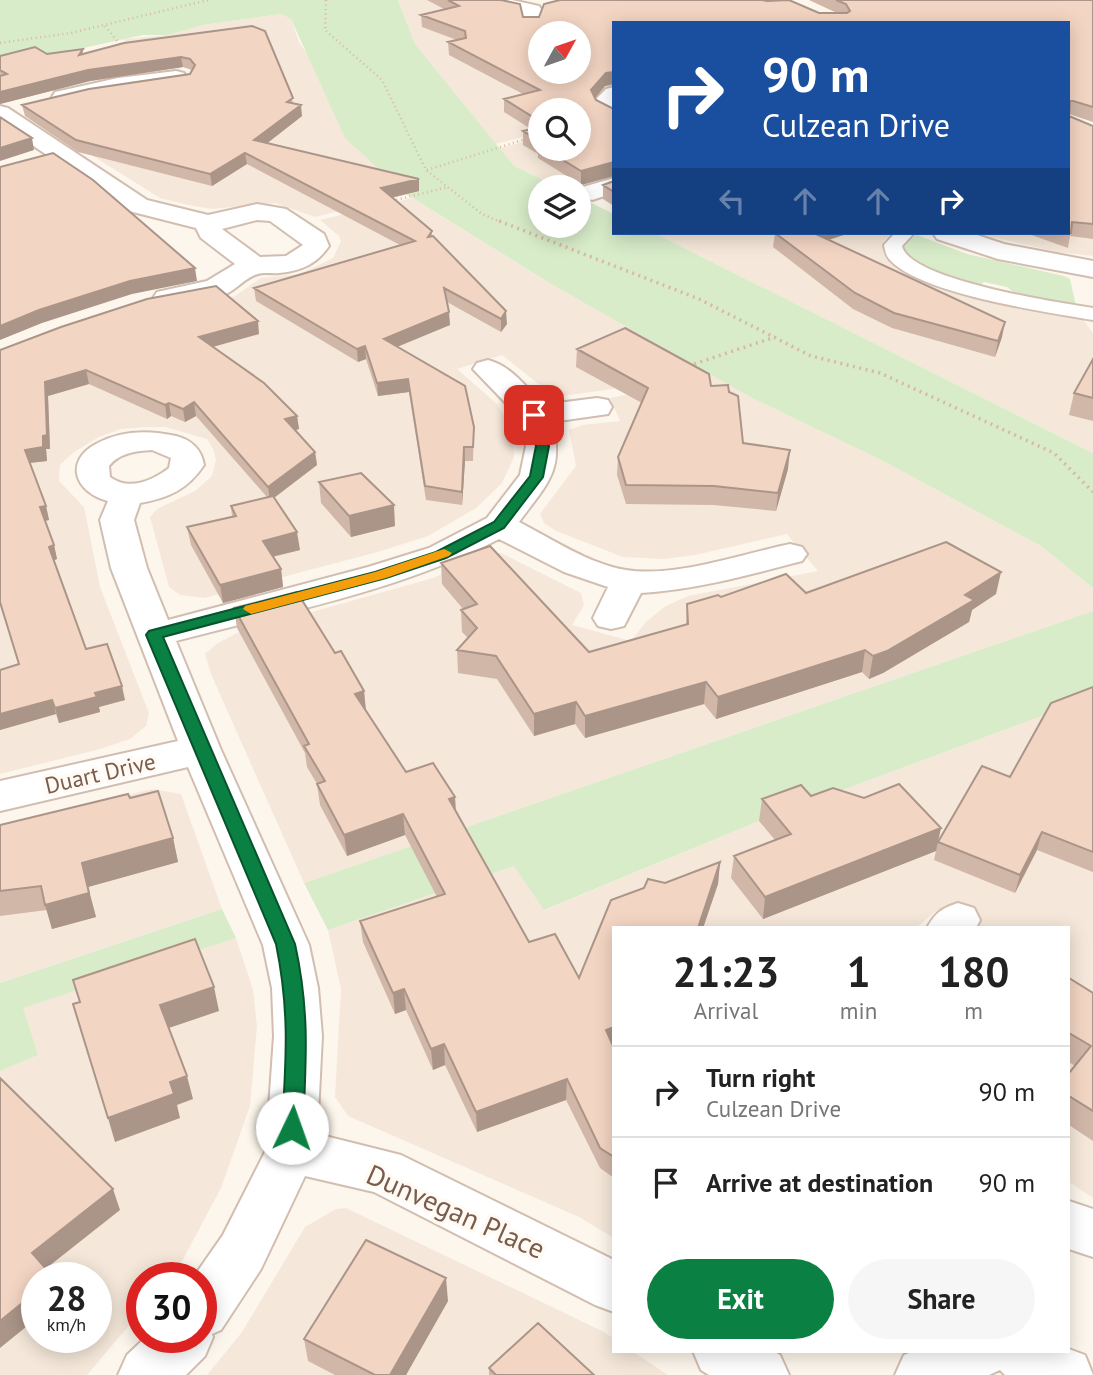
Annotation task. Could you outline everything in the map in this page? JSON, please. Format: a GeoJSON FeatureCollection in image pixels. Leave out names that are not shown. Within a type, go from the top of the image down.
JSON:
{"type":"FeatureCollection","features":[{"type":"Feature","properties":{"kind":"street"},"geometry":{"type":"LineString","coordinates":[[496,2],[538,13]]}},
{"type":"Feature","properties":{"kind":"street"},"geometry":{"type":"LineString","coordinates":[[0,113],[118,85],[190,79]]}},
{"type":"Feature","properties":{"kind":"street"},"geometry":{"type":"LineString","coordinates":[[612,96],[604,102],[612,111]]}},
{"type":"Feature","properties":{"kind":"street"},"geometry":{"type":"LineString","coordinates":[[0,113],[47,157],[138,206],[208,223],[257,212],[277,214],[315,240],[317,246],[305,258],[274,265],[253,265],[216,288],[143,302]]}},
{"type":"Feature","properties":{"kind":"street"},"geometry":{"type":"LineString","coordinates":[[208,223],[210,232],[253,265]]}},
{"type":"Feature","properties":{"kind":"street"},"geometry":{"type":"LineString","coordinates":[[952,235],[998,251],[1092,271]]}},
{"type":"Feature","properties":{"kind":"street"},"geometry":{"type":"LineString","coordinates":[[154,635],[393,571],[441,555],[499,525],[536,477],[542,446],[534,415],[511,388],[488,369]]}},
{"type":"Feature","properties":{"kind":"street"},"geometry":{"type":"LineString","coordinates":[[534,415],[597,407]]}},
{"type":"Feature","properties":{"kind":"street"},"geometry":{"type":"LineString","coordinates":[[127,494],[117,520],[129,568],[201,750],[286,944],[295,988],[298,1036],[291,1151],[242,1252],[217,1289]]}},
{"type":"Feature","properties":{"kind":"street"},"geometry":{"type":"LineString","coordinates":[[499,525],[580,567],[628,582],[674,578],[790,554]]}},
{"type":"Feature","properties":{"kind":"street"},"geometry":{"type":"LineString","coordinates":[[611,618],[628,582]]}},
{"type":"Feature","properties":{"kind":"street","name":"Duart Drive"},"geometry":{"type":"LineString","coordinates":[[0,796],[201,750]]}},
{"type":"Feature","properties":{"kind":"street","name":"Dunvegan Place"},"geometry":{"type":"LineString","coordinates":[[291,1151],[383,1171],[612,1286]]}},
{"type":"Feature","properties":{"kind":"street"},"geometry":{"type":"LineString","coordinates":[[1070,1225],[1093,1233]]}},
{"type":"Feature","properties":{"kind":"street"},"geometry":{"type":"LineString","coordinates":[[147,1375],[168,1353]]}},
{"type":"Feature","properties":{"kind":"street"},"geometry":{"type":"LineString","coordinates":[[724,1353],[760,1375]]}},
{"type":"Feature","properties":{"kind":"street"},"geometry":{"type":"LineString","coordinates":[[924,1375],[975,1353]]}},
{"type":"Feature","properties":{"kind":"street"},"geometry":{"type":"LineString","coordinates":[[1022,1353],[1031,1361],[1065,1375]]}},
{"type":"Feature","properties":{"kind":"lane"},"geometry":{"type":"LineString","coordinates":[[903,235],[892,245],[897,257],[916,269],[1020,302],[1093,314]]}},
{"type":"Feature","properties":{"kind":"path"},"geometry":{"type":"LineString","coordinates":[[0,43],[71,33],[208,0]]}},
{"type":"Feature","properties":{"kind":"path"},"geometry":{"type":"LineString","coordinates":[[326,0],[325,30],[382,80],[426,170],[482,214],[557,246],[699,299],[811,356],[880,373],[1054,453],[1093,492]]}},
{"type":"Feature","properties":{"kind":"path"},"geometry":{"type":"LineString","coordinates":[[426,170],[528,139]]}},
{"type":"Feature","properties":{"kind":"path"},"geometry":{"type":"LineString","coordinates":[[385,203],[448,187]]}},
{"type":"Feature","properties":{"kind":"path"},"geometry":{"type":"LineString","coordinates":[[683,368],[775,337]]}},
{"type":"Feature","properties":{"kind":"shaded area"},"geometry":{"type":"Polygon","coordinates":[[[398,0],[491,0],[522,26],[528,24],[528,84],[592,84],[592,21],[538,21],[605,0],[613,21],[612,87],[590,94],[587,98],[528,98],[528,135],[496,144],[415,44],[398,0]]]}},
{"type":"Feature","properties":{"kind":"shaded area"},"geometry":{"type":"Polygon","coordinates":[[[281,14],[291,19],[299,42],[398,189],[406,194],[315,217],[275,203],[212,209],[188,205],[160,198],[37,121],[181,88],[207,62],[181,67],[176,73],[147,78],[124,39],[168,35],[203,25],[281,14]]]}},
{"type":"Feature","properties":{"kind":"shaded area"},"geometry":{"type":"Polygon","coordinates":[[[612,123],[612,179],[591,185],[591,175],[533,175],[514,166],[499,148],[528,141],[528,161],[591,161],[591,139],[612,123]]]}},
{"type":"Feature","properties":{"kind":"shaded area"},"geometry":{"type":"Polygon","coordinates":[[[1093,144],[1093,256],[1056,252],[984,235],[1070,235],[1093,144]]]}},
{"type":"Feature","properties":{"kind":"shaded area"},"geometry":{"type":"Polygon","coordinates":[[[412,198],[551,284],[688,361],[613,389],[563,396],[551,394],[502,355],[457,369],[497,404],[512,428],[514,457],[502,483],[476,508],[428,536],[204,598],[180,595],[169,587],[150,517],[157,509],[195,491],[212,476],[216,460],[207,439],[165,427],[121,429],[99,437],[74,452],[60,465],[59,481],[84,507],[100,587],[149,713],[146,726],[130,739],[0,774],[0,362],[235,296],[261,278],[298,274],[333,258],[341,241],[339,236],[320,220],[412,198]]]}},
{"type":"Feature","properties":{"kind":"shaded area"},"geometry":{"type":"Polygon","coordinates":[[[658,235],[891,235],[884,240],[883,251],[887,260],[903,270],[1014,306],[1082,318],[1093,333],[1093,453],[658,235]]]}},
{"type":"Feature","properties":{"kind":"shaded area"},"geometry":{"type":"Polygon","coordinates":[[[701,368],[754,399],[883,461],[1041,546],[1093,588],[1093,611],[304,883],[211,674],[205,654],[237,633],[433,578],[488,553],[501,553],[581,593],[584,605],[572,625],[631,641],[645,623],[664,607],[688,596],[818,571],[787,534],[695,555],[664,559],[623,557],[556,531],[544,523],[540,514],[576,466],[569,430],[582,425],[620,421],[610,398],[645,391],[701,368]]]}},
{"type":"Feature","properties":{"kind":"shaded area"},"geometry":{"type":"Polygon","coordinates":[[[1093,697],[1093,1198],[1070,1183],[1070,926],[969,926],[949,908],[935,912],[918,926],[612,926],[612,1237],[579,1217],[348,1116],[335,1097],[341,989],[328,930],[514,866],[545,910],[759,821],[1093,697]]]}},
{"type":"Feature","properties":{"kind":"shaded area"},"geometry":{"type":"Polygon","coordinates":[[[152,789],[181,794],[222,909],[0,983],[0,826],[152,789]]]}},
{"type":"Feature","properties":{"kind":"shaded area"},"geometry":{"type":"Polygon","coordinates":[[[236,938],[253,990],[257,1026],[250,1106],[221,1188],[182,1262],[126,1262],[126,1329],[112,1345],[112,1262],[21,1262],[21,1353],[106,1353],[87,1375],[0,1375],[0,1071],[38,1055],[22,1008],[236,938]]]}},
{"type":"Feature","properties":{"kind":"shaded area"},"geometry":{"type":"Polygon","coordinates":[[[346,1208],[604,1332],[612,1338],[612,1353],[635,1353],[668,1375],[207,1375],[242,1332],[305,1227],[336,1209],[346,1208]]]}},
{"type":"Feature","properties":{"kind":"green space"},"geometry":{"type":"Polygon","coordinates":[[[0,0],[398,0],[415,44],[514,166],[533,175],[528,175],[528,238],[591,238],[591,203],[612,213],[612,235],[658,235],[1093,453],[1093,588],[1041,546],[883,461],[754,399],[551,284],[406,194],[345,138],[291,19],[281,14],[203,25],[168,35],[143,35],[0,66],[0,0]]]}},
{"type":"Feature","properties":{"kind":"green space"},"geometry":{"type":"Polygon","coordinates":[[[917,235],[967,254],[1064,276],[1070,279],[1076,306],[1020,297],[1007,287],[984,282],[980,286],[913,263],[902,250],[904,242],[917,235]]]}},
{"type":"Feature","properties":{"kind":"green space"},"geometry":{"type":"Polygon","coordinates":[[[1093,611],[1093,697],[759,821],[544,910],[514,866],[328,930],[304,883],[1093,611]]]}},
{"type":"Feature","properties":{"kind":"green space"},"geometry":{"type":"Polygon","coordinates":[[[222,909],[236,938],[23,1008],[38,1055],[0,1071],[0,983],[222,909]]]}},
{"type":"Feature","properties":{"kind":"building"},"geometry":{"type":"Polygon","coordinates":[[[448,0],[501,0],[520,4],[523,17],[539,17],[544,4],[560,0],[789,0],[819,13],[847,13],[850,11],[846,4],[836,0],[1093,0],[1093,107],[1070,100],[1070,21],[612,21],[612,72],[606,73],[591,90],[596,100],[612,108],[612,163],[581,171],[565,161],[591,161],[591,98],[528,98],[528,114],[504,99],[540,90],[528,84],[592,84],[592,21],[528,21],[528,84],[448,42],[466,38],[465,31],[421,15],[459,6],[448,0]]]}},
{"type":"Feature","properties":{"kind":"building"},"geometry":{"type":"Polygon","coordinates":[[[252,26],[265,31],[293,98],[287,102],[301,105],[254,140],[419,179],[381,188],[432,231],[428,237],[433,236],[506,311],[501,319],[444,288],[449,312],[384,339],[465,386],[474,427],[473,447],[464,447],[462,492],[425,486],[408,379],[377,383],[365,346],[357,349],[254,288],[415,241],[245,153],[210,174],[76,140],[22,105],[89,89],[190,74],[195,65],[190,59],[181,57],[88,70],[0,92],[0,76],[7,74],[0,70],[0,56],[35,47],[47,54],[83,49],[79,55],[124,43],[252,26]]]}},
{"type":"Feature","properties":{"kind":"building"},"geometry":{"type":"Polygon","coordinates":[[[1070,116],[1093,126],[1093,224],[1072,222],[1071,233],[1070,116]]]}},
{"type":"Feature","properties":{"kind":"building"},"geometry":{"type":"Polygon","coordinates":[[[0,117],[32,138],[0,148],[0,117]]]}},
{"type":"Feature","properties":{"kind":"building"},"geometry":{"type":"Polygon","coordinates":[[[53,153],[93,180],[195,268],[130,281],[39,310],[0,326],[0,167],[53,153]]]}},
{"type":"Feature","properties":{"kind":"building"},"geometry":{"type":"Polygon","coordinates":[[[612,182],[612,191],[603,185],[612,182]]]}},
{"type":"Feature","properties":{"kind":"building"},"geometry":{"type":"Polygon","coordinates":[[[778,235],[818,235],[1005,322],[998,341],[894,313],[855,293],[778,235]]]}},
{"type":"Feature","properties":{"kind":"building"},"geometry":{"type":"Polygon","coordinates":[[[216,286],[258,321],[199,337],[264,383],[297,416],[285,419],[315,452],[268,487],[194,402],[183,409],[169,403],[165,405],[86,370],[45,382],[47,435],[43,436],[43,447],[25,450],[46,506],[40,507],[54,545],[49,547],[86,649],[107,644],[122,686],[95,693],[97,697],[55,708],[52,700],[0,714],[0,670],[19,664],[0,602],[0,350],[147,299],[216,286]]]}},
{"type":"Feature","properties":{"kind":"building"},"geometry":{"type":"Polygon","coordinates":[[[625,328],[709,374],[711,386],[728,385],[729,392],[738,396],[743,443],[790,450],[778,493],[714,486],[626,485],[618,457],[648,388],[577,349],[625,328]]]}},
{"type":"Feature","properties":{"kind":"building"},"geometry":{"type":"Polygon","coordinates":[[[1093,359],[1093,398],[1074,393],[1093,359]]]}},
{"type":"Feature","properties":{"kind":"building"},"geometry":{"type":"Polygon","coordinates":[[[361,473],[394,505],[349,516],[319,482],[361,473]]]}},
{"type":"Feature","properties":{"kind":"building"},"geometry":{"type":"Polygon","coordinates":[[[273,496],[297,532],[263,541],[281,569],[220,585],[187,527],[236,516],[231,506],[273,496]]]}},
{"type":"Feature","properties":{"kind":"building"},"geometry":{"type":"Polygon","coordinates":[[[946,542],[1001,572],[965,595],[974,600],[887,651],[873,656],[865,650],[718,697],[706,682],[585,716],[576,702],[534,714],[496,656],[457,650],[477,628],[461,610],[477,604],[441,563],[490,546],[589,652],[688,624],[687,604],[718,595],[721,597],[786,574],[806,593],[946,542]]]}},
{"type":"Feature","properties":{"kind":"building"},"geometry":{"type":"Polygon","coordinates":[[[297,592],[335,653],[341,651],[364,691],[355,694],[406,772],[433,763],[455,797],[449,799],[529,942],[555,934],[579,978],[611,900],[644,888],[648,879],[665,883],[720,862],[699,926],[612,926],[612,1028],[606,1030],[612,1044],[612,1156],[600,1148],[567,1079],[476,1112],[444,1044],[431,1049],[404,989],[393,993],[360,921],[445,894],[403,814],[344,835],[317,784],[325,781],[304,746],[309,744],[234,608],[297,592]]]}},
{"type":"Feature","properties":{"kind":"building"},"geometry":{"type":"Polygon","coordinates":[[[1093,687],[1093,852],[1042,832],[1020,875],[938,842],[982,766],[1010,777],[1051,703],[1093,687]]]}},
{"type":"Feature","properties":{"kind":"building"},"geometry":{"type":"Polygon","coordinates":[[[899,784],[941,828],[765,897],[734,856],[791,834],[762,799],[801,785],[811,796],[833,788],[864,798],[899,784]]]}},
{"type":"Feature","properties":{"kind":"building"},"geometry":{"type":"Polygon","coordinates":[[[158,791],[173,838],[82,863],[89,893],[45,905],[41,886],[0,891],[0,825],[128,794],[130,798],[158,791]]]}},
{"type":"Feature","properties":{"kind":"building"},"geometry":{"type":"Polygon","coordinates":[[[195,939],[214,987],[160,1005],[187,1076],[170,1082],[174,1094],[108,1118],[73,1004],[80,1002],[73,980],[195,939]]]}},
{"type":"Feature","properties":{"kind":"building"},"geometry":{"type":"Polygon","coordinates":[[[1070,979],[1093,993],[1093,1111],[1070,1097],[1070,1072],[1091,1046],[1070,1034],[1070,979]]]}},
{"type":"Feature","properties":{"kind":"building"},"geometry":{"type":"Polygon","coordinates":[[[0,1078],[113,1189],[32,1253],[40,1262],[21,1262],[21,1304],[0,1321],[0,1078]]]}},
{"type":"Feature","properties":{"kind":"building"},"geometry":{"type":"Polygon","coordinates":[[[366,1240],[446,1278],[390,1375],[375,1375],[304,1339],[366,1240]]]}},
{"type":"Feature","properties":{"kind":"building"},"geometry":{"type":"Polygon","coordinates":[[[538,1323],[594,1375],[496,1375],[489,1368],[538,1323]]]}},
{"type":"Feature","properties":{"kind":"slow traffic"},"geometry":{"type":"LineString","coordinates":[[251,609],[381,575],[444,553]]}},
{"type":"Feature","properties":{"kind":"route"},"geometry":{"type":"LineString","coordinates":[[292,1128],[298,1036],[295,988],[286,944],[154,635],[381,575],[441,555],[499,525],[536,477],[542,446],[534,415]]}}]}
